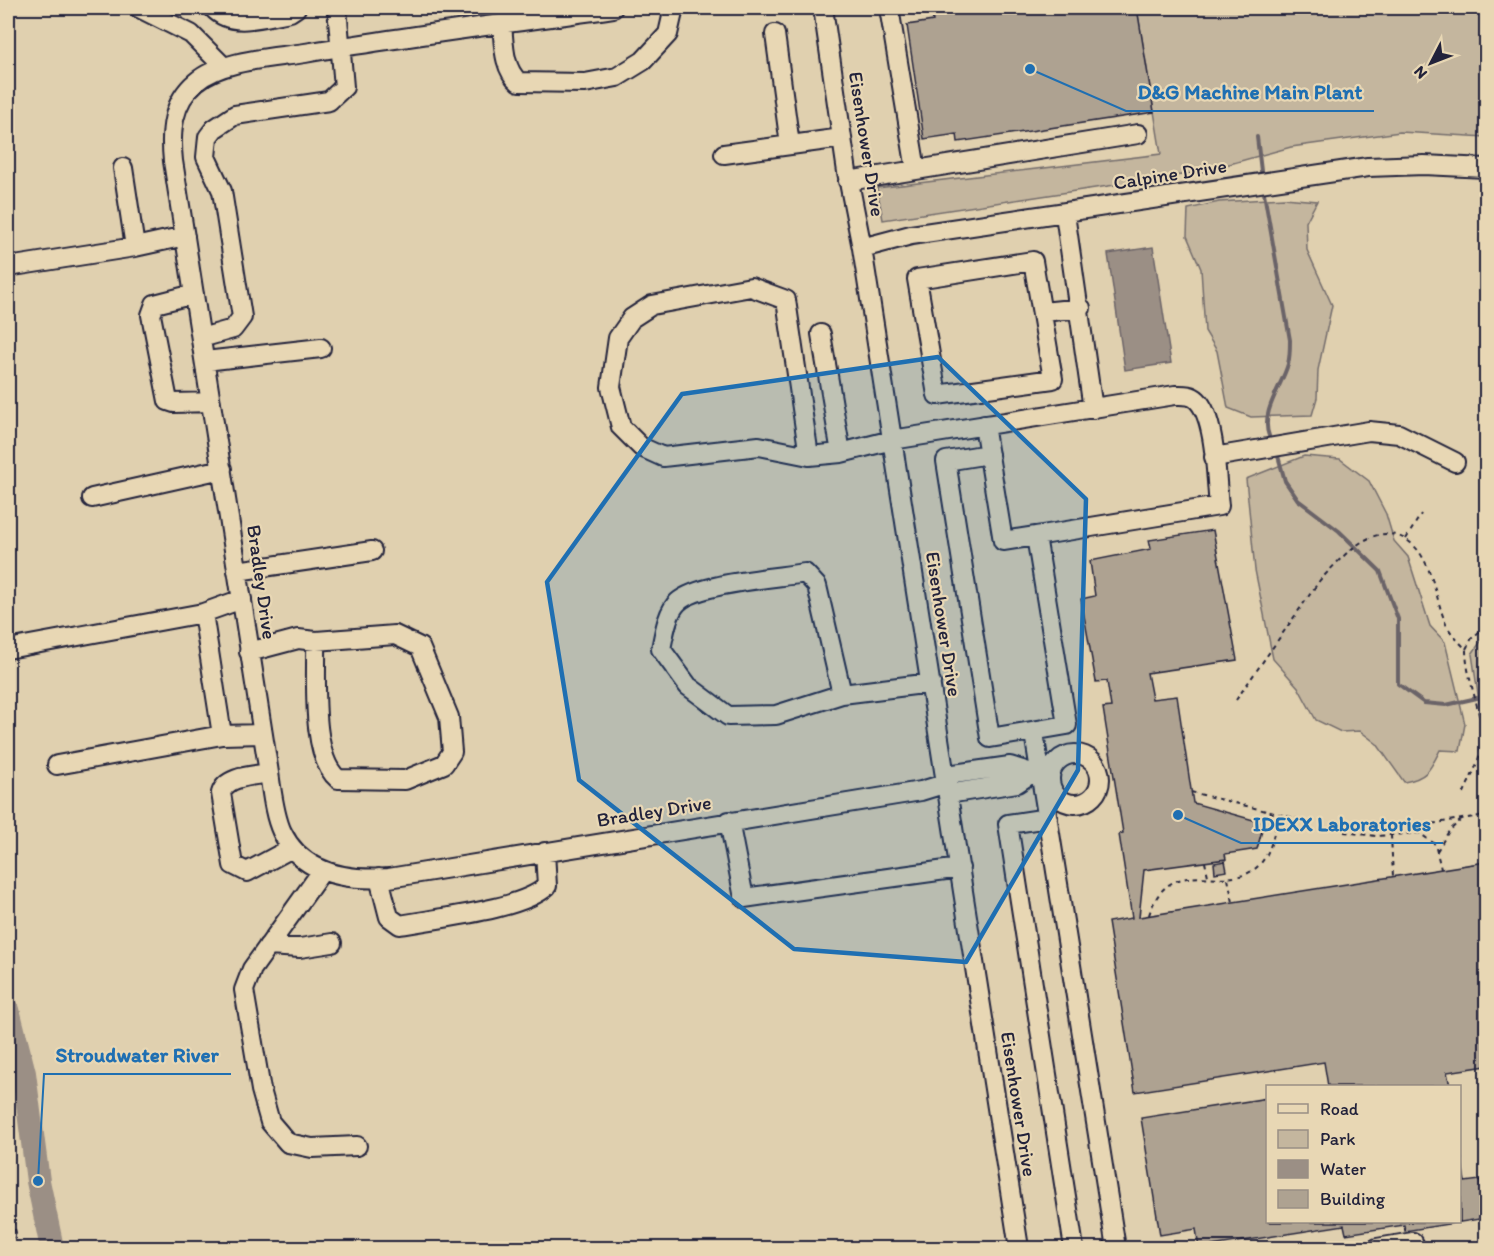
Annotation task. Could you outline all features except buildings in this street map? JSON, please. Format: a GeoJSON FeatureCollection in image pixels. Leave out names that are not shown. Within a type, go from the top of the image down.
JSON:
{"type":"FeatureCollection","features":[{"type":"Feature","properties":{"kind":"street"},"geometry":{"type":"LineString","coordinates":[[138,8],[191,34],[224,67]]}},
{"type":"Feature","properties":{"kind":"street"},"geometry":{"type":"LineString","coordinates":[[213,8],[220,15],[240,20],[290,12],[296,8]]}},
{"type":"Feature","properties":{"kind":"street"},"geometry":{"type":"LineString","coordinates":[[201,338],[233,329],[242,317],[222,191],[206,157],[208,137],[214,129],[235,115],[329,101],[344,87],[337,8]]}},
{"type":"Feature","properties":{"kind":"street","name":"Bradley Drive"},"geometry":{"type":"LineString","coordinates":[[613,8],[340,47],[224,67],[197,81],[185,93],[173,122],[172,161],[262,734],[281,830],[292,848],[322,871],[362,880],[921,791],[1010,766],[1042,771]]}},
{"type":"Feature","properties":{"kind":"street"},"geometry":{"type":"LineString","coordinates":[[501,24],[506,57],[512,77],[519,82],[585,83],[617,77],[643,61],[668,34],[674,8]]}},
{"type":"Feature","properties":{"kind":"street","name":"Eisenhower Drive"},"geometry":{"type":"LineString","coordinates":[[823,8],[848,181],[862,248],[1019,1248]]}},
{"type":"Feature","properties":{"kind":"street"},"geometry":{"type":"LineString","coordinates":[[889,8],[916,170]]}},
{"type":"Feature","properties":{"kind":"street"},"geometry":{"type":"LineString","coordinates":[[775,34],[790,145]]}},
{"type":"Feature","properties":{"kind":"street"},"geometry":{"type":"LineString","coordinates":[[848,181],[1138,134]]}},
{"type":"Feature","properties":{"kind":"street"},"geometry":{"type":"LineString","coordinates":[[724,154],[842,138]]}},
{"type":"Feature","properties":{"kind":"street","name":"Calpine Drive"},"geometry":{"type":"LineString","coordinates":[[862,248],[911,235],[1065,214],[1368,167],[1424,165],[1486,168]]}},
{"type":"Feature","properties":{"kind":"street"},"geometry":{"type":"LineString","coordinates":[[123,168],[135,247]]}},
{"type":"Feature","properties":{"kind":"street"},"geometry":{"type":"LineString","coordinates":[[1065,214],[1081,308],[1093,408]]}},
{"type":"Feature","properties":{"kind":"street"},"geometry":{"type":"LineString","coordinates":[[8,267],[135,247],[184,236]]}},
{"type":"Feature","properties":{"kind":"street"},"geometry":{"type":"LineString","coordinates":[[1033,261],[1043,312],[1053,379],[937,395],[917,279],[1033,261]]}},
{"type":"Feature","properties":{"kind":"street"},"geometry":{"type":"LineString","coordinates":[[809,456],[786,300],[751,287],[652,305],[632,318],[618,338],[611,387],[621,427],[641,447],[663,457],[759,446],[809,456],[841,453],[892,440],[984,425],[1175,395],[1189,395],[1198,401],[1207,417],[1219,506],[1003,541],[984,425]]}},
{"type":"Feature","properties":{"kind":"street"},"geometry":{"type":"LineString","coordinates":[[194,294],[155,304],[151,315],[168,400],[174,403],[211,402]]}},
{"type":"Feature","properties":{"kind":"street"},"geometry":{"type":"LineString","coordinates":[[1043,312],[1081,308]]}},
{"type":"Feature","properties":{"kind":"street"},"geometry":{"type":"LineString","coordinates":[[821,334],[841,453]]}},
{"type":"Feature","properties":{"kind":"street"},"geometry":{"type":"LineString","coordinates":[[205,361],[321,348]]}},
{"type":"Feature","properties":{"kind":"street"},"geometry":{"type":"LineString","coordinates":[[1214,457],[1369,431],[1399,434],[1455,462]]}},
{"type":"Feature","properties":{"kind":"street"},"geometry":{"type":"LineString","coordinates":[[989,454],[946,461],[990,738],[1066,725],[1036,536]]}},
{"type":"Feature","properties":{"kind":"street"},"geometry":{"type":"LineString","coordinates":[[92,498],[222,469]]}},
{"type":"Feature","properties":{"kind":"street"},"geometry":{"type":"LineString","coordinates":[[237,571],[372,551]]}},
{"type":"Feature","properties":{"kind":"street"},"geometry":{"type":"LineString","coordinates":[[842,694],[817,586],[805,573],[705,589],[678,602],[666,625],[661,649],[688,686],[728,716],[776,715],[842,694],[931,683]]}},
{"type":"Feature","properties":{"kind":"street"},"geometry":{"type":"LineString","coordinates":[[8,649],[203,613],[242,599]]}},
{"type":"Feature","properties":{"kind":"street"},"geometry":{"type":"LineString","coordinates":[[203,613],[222,735]]}},
{"type":"Feature","properties":{"kind":"street"},"geometry":{"type":"LineString","coordinates":[[249,651],[298,639],[316,641],[395,635],[420,647],[449,717],[452,752],[444,764],[405,780],[338,779],[330,773],[319,739],[316,641]]}},
{"type":"Feature","properties":{"kind":"street"},"geometry":{"type":"LineString","coordinates":[[1034,732],[1116,1248]]}},
{"type":"Feature","properties":{"kind":"street"},"geometry":{"type":"LineString","coordinates":[[57,765],[222,735],[262,734]]}},
{"type":"Feature","properties":{"kind":"street"},"geometry":{"type":"LineString","coordinates":[[269,773],[229,781],[222,788],[233,865],[247,872],[292,848]]}},
{"type":"Feature","properties":{"kind":"street"},"geometry":{"type":"LineString","coordinates":[[1048,818],[1008,824],[1074,1248]]}},
{"type":"Feature","properties":{"kind":"street"},"geometry":{"type":"LineString","coordinates":[[729,821],[744,898],[960,868]]}},
{"type":"Feature","properties":{"kind":"street"},"geometry":{"type":"LineString","coordinates":[[379,878],[389,917],[400,925],[518,902],[541,892],[547,886],[545,852]]}},
{"type":"Feature","properties":{"kind":"street"},"geometry":{"type":"LineString","coordinates":[[322,871],[252,969],[244,990],[261,1090],[270,1122],[288,1143],[312,1148],[357,1146]]}},
{"type":"Feature","properties":{"kind":"street"},"geometry":{"type":"LineString","coordinates":[[268,946],[300,948],[332,943]]}},
{"type":"Feature","properties":{"kind":"street"},"geometry":{"type":"LineString","coordinates":[[1377,1248],[1413,1242],[1416,1248]]}},
{"type":"Feature","properties":{"kind":"path"},"geometry":{"type":"LineString","coordinates":[[1406,539],[1421,513]]}},
{"type":"Feature","properties":{"kind":"path"},"geometry":{"type":"LineString","coordinates":[[1236,700],[1320,580],[1358,545],[1379,533],[1406,539],[1423,556],[1446,624],[1454,638],[1466,648]]}},
{"type":"Feature","properties":{"kind":"path"},"geometry":{"type":"LineString","coordinates":[[1462,797],[1478,760],[1482,740],[1468,676],[1466,648],[1472,638],[1486,626]]}},
{"type":"Feature","properties":{"kind":"path"},"geometry":{"type":"LineString","coordinates":[[1191,792],[1306,821]]}},
{"type":"Feature","properties":{"kind":"path"},"geometry":{"type":"LineString","coordinates":[[1149,915],[1156,896],[1170,885],[1189,876],[1228,879],[1250,872],[1268,853],[1279,814]]}},
{"type":"Feature","properties":{"kind":"path"},"geometry":{"type":"LineString","coordinates":[[1408,832],[1412,827],[1486,814]]}},
{"type":"Feature","properties":{"kind":"path"},"geometry":{"type":"LineString","coordinates":[[1437,851],[1449,831],[1463,819]]}},
{"type":"Feature","properties":{"kind":"path"},"geometry":{"type":"LineString","coordinates":[[1344,832],[1376,837],[1408,832],[1426,836],[1435,844],[1442,869]]}},
{"type":"Feature","properties":{"kind":"path"},"geometry":{"type":"LineString","coordinates":[[1391,835],[1394,877]]}},
{"type":"Feature","properties":{"kind":"path"},"geometry":{"type":"LineString","coordinates":[[1205,862],[1208,876]]}},
{"type":"Feature","properties":{"kind":"path"},"geometry":{"type":"LineString","coordinates":[[1228,879],[1233,902]]}},
{"type":"Feature","properties":{"kind":"path"},"geometry":{"type":"LineString","coordinates":[[8,1203],[16,1233],[8,1242]]}},
{"type":"Feature","properties":{"kind":"highlighted area"},"geometry":{"type":"Polygon","coordinates":[[[938,357],[1086,499],[1078,770],[966,962],[794,949],[579,780],[547,582],[682,394],[938,357]]]}},
{"type":"Feature","properties":{"kind":"green space"},"geometry":{"type":"Polygon","coordinates":[[[1137,8],[1486,8],[1486,137],[1400,132],[1291,147],[1201,172],[883,220],[877,188],[1161,154],[1137,8]]]}},
{"type":"Feature","properties":{"kind":"green space"},"geometry":{"type":"Polygon","coordinates":[[[1284,198],[1317,201],[1306,222],[1307,250],[1332,305],[1318,370],[1317,398],[1312,415],[1251,417],[1228,408],[1217,351],[1205,331],[1201,269],[1187,236],[1188,209],[1219,202],[1284,198]]]}},
{"type":"Feature","properties":{"kind":"green space"},"geometry":{"type":"Polygon","coordinates":[[[1304,456],[1340,459],[1369,481],[1386,514],[1394,541],[1408,557],[1430,626],[1445,642],[1465,724],[1460,751],[1440,750],[1427,772],[1418,778],[1404,782],[1377,744],[1360,731],[1341,732],[1316,720],[1298,687],[1273,659],[1255,570],[1246,479],[1304,456]]]}},
{"type":"Feature","properties":{"kind":"green space"},"geometry":{"type":"Polygon","coordinates":[[[1486,634],[1486,748],[1472,654],[1486,634]]]}},
{"type":"Feature","properties":{"kind":"green space"},"geometry":{"type":"Polygon","coordinates":[[[1486,748],[1486,770],[1482,771],[1486,748]]]}},
{"type":"Feature","properties":{"kind":"water"},"geometry":{"type":"Polygon","coordinates":[[[1153,247],[1171,363],[1125,370],[1108,254],[1153,247]]]}},
{"type":"Feature","properties":{"kind":"waterway"},"geometry":{"type":"LineString","coordinates":[[1257,137],[1261,171]]}},
{"type":"Feature","properties":{"kind":"waterway"},"geometry":{"type":"LineString","coordinates":[[1264,193],[1290,340],[1288,364],[1269,408],[1267,418],[1269,436]]}},
{"type":"Feature","properties":{"kind":"waterway"},"geometry":{"type":"LineString","coordinates":[[1278,456],[1285,481],[1298,500],[1339,531],[1380,571],[1398,619],[1398,684],[1424,703],[1446,705],[1486,696]]}},
{"type":"Feature","properties":{"kind":"waterway"},"geometry":{"type":"LineString","coordinates":[[8,1010],[24,1073],[38,1181],[52,1248]]}},
{"type":"Feature","properties":{"kind":"place","name":"D&G Machine Main Plant"},"geometry":{"type":"Point","coordinates":[1030,69]}},
{"type":"Feature","properties":{"kind":"place","name":"IDEXX Laboratories"},"geometry":{"type":"Point","coordinates":[1178,815]}},
{"type":"Feature","properties":{"kind":"place","name":"Stroudwater River"},"geometry":{"type":"Point","coordinates":[38,1181]}}]}
